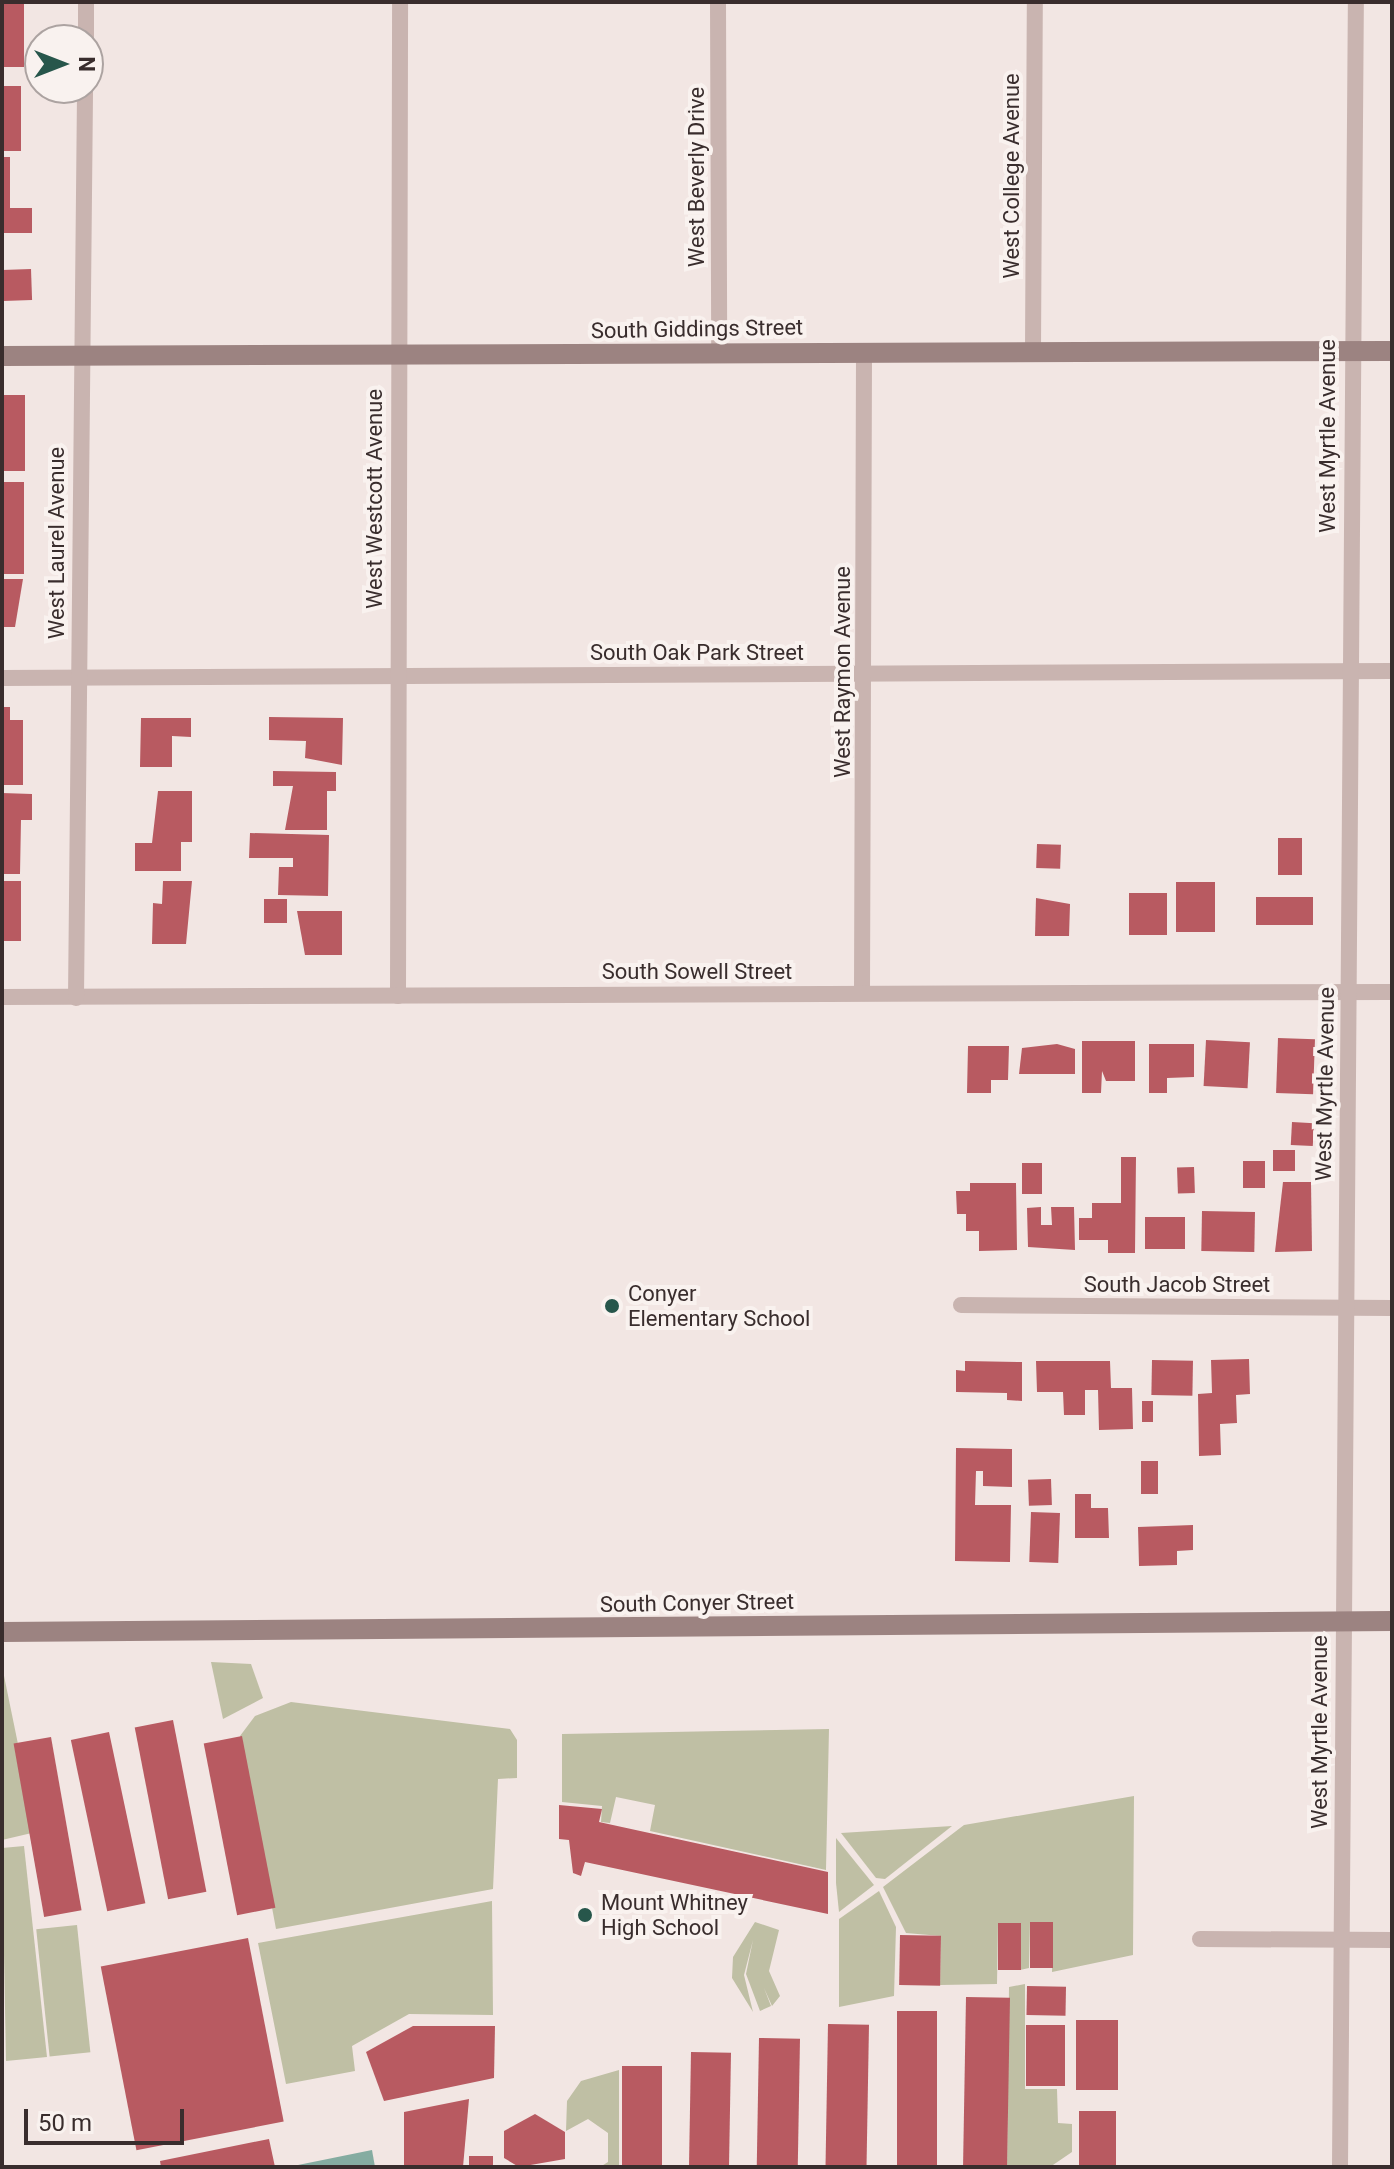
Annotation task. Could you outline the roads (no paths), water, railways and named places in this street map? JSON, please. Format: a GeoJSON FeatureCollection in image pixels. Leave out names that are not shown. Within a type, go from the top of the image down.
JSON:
{"type":"FeatureCollection","features":[{"type":"Feature","properties":{"kind":"street"},"geometry":{"type":"LineString","coordinates":[[86,2],[86,24]]}},
{"type":"Feature","properties":{"kind":"street","name":"West Westcott Avenue"},"geometry":{"type":"LineString","coordinates":[[398,996],[396,356],[400,2]]}},
{"type":"Feature","properties":{"kind":"street","name":"West Beverly Drive"},"geometry":{"type":"LineString","coordinates":[[718,2],[719,353]]}},
{"type":"Feature","properties":{"kind":"street","name":"West College Avenue"},"geometry":{"type":"LineString","coordinates":[[1033,351],[1035,2]]}},
{"type":"Feature","properties":{"kind":"street","name":"West Myrtle Avenue"},"geometry":{"type":"LineString","coordinates":[[1340,2167],[1351,352],[1356,2]]}},
{"type":"Feature","properties":{"kind":"street","name":"West Laurel Avenue"},"geometry":{"type":"LineString","coordinates":[[76,998],[85,104]]}},
{"type":"Feature","properties":{"kind":"street","name":"West Raymon Avenue"},"geometry":{"type":"LineString","coordinates":[[862,993],[864,351]]}},
{"type":"Feature","properties":{"kind":"street","name":"South Giddings Street"},"geometry":{"type":"LineString","coordinates":[[2,356],[1392,351]]}},
{"type":"Feature","properties":{"kind":"street","name":"South Oak Park Street"},"geometry":{"type":"LineString","coordinates":[[2,678],[1392,671]]}},
{"type":"Feature","properties":{"kind":"street","name":"South Sowell Street"},"geometry":{"type":"LineString","coordinates":[[2,997],[1392,992]]}},
{"type":"Feature","properties":{"kind":"street","name":"South Jacob Street"},"geometry":{"type":"LineString","coordinates":[[961,1305],[1392,1308]]}},
{"type":"Feature","properties":{"kind":"street","name":"South Conyer Street"},"geometry":{"type":"LineString","coordinates":[[2,1632],[1392,1621]]}},
{"type":"Feature","properties":{"kind":"street"},"geometry":{"type":"LineString","coordinates":[[1200,1939],[1392,1940]]}},
{"type":"Feature","properties":{"kind":"place","name":"Conyer Elementary School"},"geometry":{"type":"Point","coordinates":[612,1306]}},
{"type":"Feature","properties":{"kind":"place","name":"Mount Whitney High School"},"geometry":{"type":"Point","coordinates":[585,1915]}}]}
